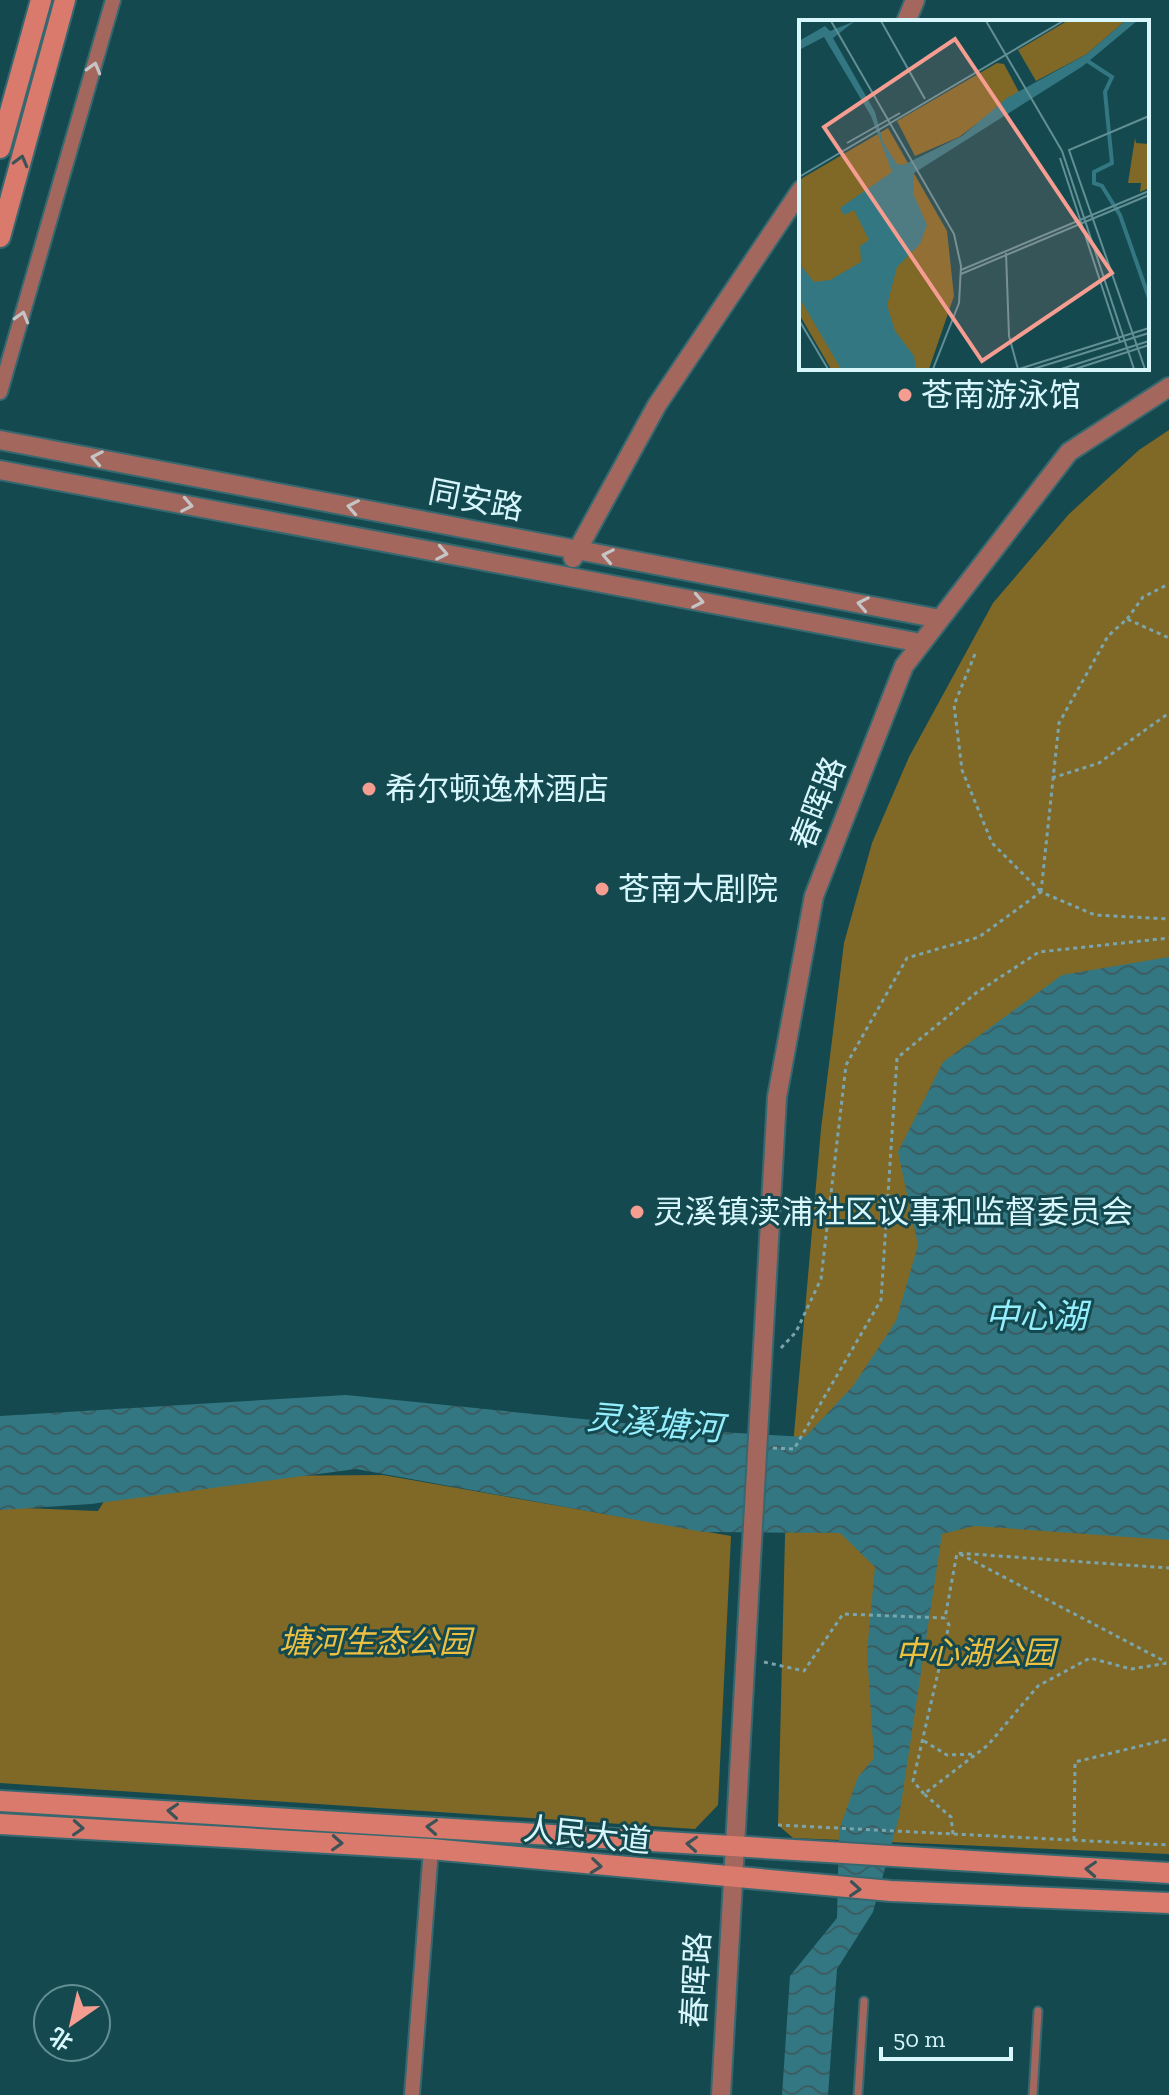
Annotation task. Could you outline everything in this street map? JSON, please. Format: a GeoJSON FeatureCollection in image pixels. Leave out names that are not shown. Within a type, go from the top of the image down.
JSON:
{"type":"FeatureCollection","features":[{"type":"Feature","properties":{"kind":"main road"},"geometry":{"type":"LineString","coordinates":[[0,148],[41,0]]}},
{"type":"Feature","properties":{"kind":"main road"},"geometry":{"type":"LineString","coordinates":[[0,237],[65,0]]}},
{"type":"Feature","properties":{"kind":"main road","name":"人民大道"},"geometry":{"type":"LineString","coordinates":[[0,1801],[1169,1873]]}},
{"type":"Feature","properties":{"kind":"main road","name":"人民大道"},"geometry":{"type":"LineString","coordinates":[[0,1824],[431,1849],[732,1874],[891,1891],[1169,1903]]}},
{"type":"Feature","properties":{"kind":"street"},"geometry":{"type":"LineString","coordinates":[[0,392],[113,0]]}},
{"type":"Feature","properties":{"kind":"street"},"geometry":{"type":"LineString","coordinates":[[907,20],[915,0]]}},
{"type":"Feature","properties":{"kind":"street"},"geometry":{"type":"LineString","coordinates":[[567,576],[576,550],[657,405],[799,193]]}},
{"type":"Feature","properties":{"kind":"street","name":"春晖路"},"geometry":{"type":"LineString","coordinates":[[721,2095],[777,1097],[814,896],[904,666],[1069,452],[1169,387]]}},
{"type":"Feature","properties":{"kind":"street","name":"同安路"},"geometry":{"type":"LineString","coordinates":[[0,440],[940,619]]}},
{"type":"Feature","properties":{"kind":"street","name":"同安路"},"geometry":{"type":"LineString","coordinates":[[0,470],[921,643]]}},
{"type":"Feature","properties":{"kind":"street"},"geometry":{"type":"LineString","coordinates":[[412,2095],[431,1849]]}},
{"type":"Feature","properties":{"kind":"lane"},"geometry":{"type":"LineString","coordinates":[[858,2095],[864,2001]]}},
{"type":"Feature","properties":{"kind":"lane"},"geometry":{"type":"LineString","coordinates":[[1033,2095],[1038,2011]]}},
{"type":"Feature","properties":{"kind":"path"},"geometry":{"type":"LineString","coordinates":[[761,1368],[796,1332],[821,1279],[846,1065],[907,958],[979,937],[1041,892],[1059,723],[1108,636],[1127,619],[1143,597],[1169,584]]}},
{"type":"Feature","properties":{"kind":"path"},"geometry":{"type":"LineString","coordinates":[[1127,619],[1169,638]]}},
{"type":"Feature","properties":{"kind":"path"},"geometry":{"type":"LineString","coordinates":[[975,654],[954,705],[962,770],[992,843],[1041,892],[1095,915],[1169,919]]}},
{"type":"Feature","properties":{"kind":"path"},"geometry":{"type":"LineString","coordinates":[[1052,778],[1099,763],[1169,713]]}},
{"type":"Feature","properties":{"kind":"path"},"geometry":{"type":"LineString","coordinates":[[757,1447],[794,1449],[881,1300],[897,1058],[976,993],[1039,952],[1169,938]]}},
{"type":"Feature","properties":{"kind":"path"},"geometry":{"type":"LineString","coordinates":[[957,1553],[1169,1568]]}},
{"type":"Feature","properties":{"kind":"path"},"geometry":{"type":"LineString","coordinates":[[953,1834],[951,1817],[913,1781],[949,1625],[945,1618],[957,1553]]}},
{"type":"Feature","properties":{"kind":"path"},"geometry":{"type":"LineString","coordinates":[[957,1553],[1169,1664]]}},
{"type":"Feature","properties":{"kind":"path"},"geometry":{"type":"LineString","coordinates":[[745,1658],[804,1671],[843,1614],[945,1618]]}},
{"type":"Feature","properties":{"kind":"path"},"geometry":{"type":"LineString","coordinates":[[924,1794],[988,1745],[1038,1686],[1090,1658],[1131,1669],[1169,1664]]}},
{"type":"Feature","properties":{"kind":"path"},"geometry":{"type":"LineString","coordinates":[[1074,1840],[1075,1762],[1169,1739]]}},
{"type":"Feature","properties":{"kind":"path"},"geometry":{"type":"LineString","coordinates":[[923,1740],[947,1755],[976,1754]]}},
{"type":"Feature","properties":{"kind":"path"},"geometry":{"type":"LineString","coordinates":[[778,1825],[1169,1845]]}},
{"type":"Feature","properties":{"kind":"green space","name":"中心湖公园"},"geometry":{"type":"Polygon","coordinates":[[[1169,430],[1169,1854],[793,1838],[778,1825],[785,1536],[821,1129],[844,943],[872,843],[909,757],[993,603],[1069,514],[1139,450],[1169,430]]]}},
{"type":"Feature","properties":{"kind":"green space","name":"塘河生态公园"},"geometry":{"type":"Polygon","coordinates":[[[383,1475],[731,1536],[718,1805],[695,1829],[0,1783],[0,1507],[98,1511],[119,1477],[383,1475]]]}},
{"type":"Feature","properties":{"kind":"water","name":"中心湖"},"geometry":{"type":"Polygon","coordinates":[[[1169,957],[1169,1540],[975,1526],[942,1534],[899,1817],[873,1912],[837,1969],[828,2095],[782,2095],[790,1976],[837,1918],[839,1830],[858,1777],[874,1758],[867,1652],[875,1567],[840,1533],[703,1532],[356,1469],[91,1504],[0,1510],[0,1416],[346,1395],[702,1431],[805,1437],[853,1386],[896,1321],[918,1245],[898,1152],[943,1062],[1062,975],[1169,957]]]}},
{"type":"Feature","properties":{"kind":"place","name":"苍南游泳馆"},"geometry":{"type":"Point","coordinates":[905,395]}},
{"type":"Feature","properties":{"kind":"place","name":"希尔顿逸林酒店"},"geometry":{"type":"Point","coordinates":[369,789]}},
{"type":"Feature","properties":{"kind":"place","name":"苍南大剧院"},"geometry":{"type":"Point","coordinates":[602,889]}},
{"type":"Feature","properties":{"kind":"place","name":"灵溪镇渎浦社区议事和监督委员会"},"geometry":{"type":"Point","coordinates":[637,1212]}},
{"type":"Feature","properties":{"kind":"water label","name":"灵溪塘河"},"geometry":{"type":"Point","coordinates":[655,1423]}}]}
